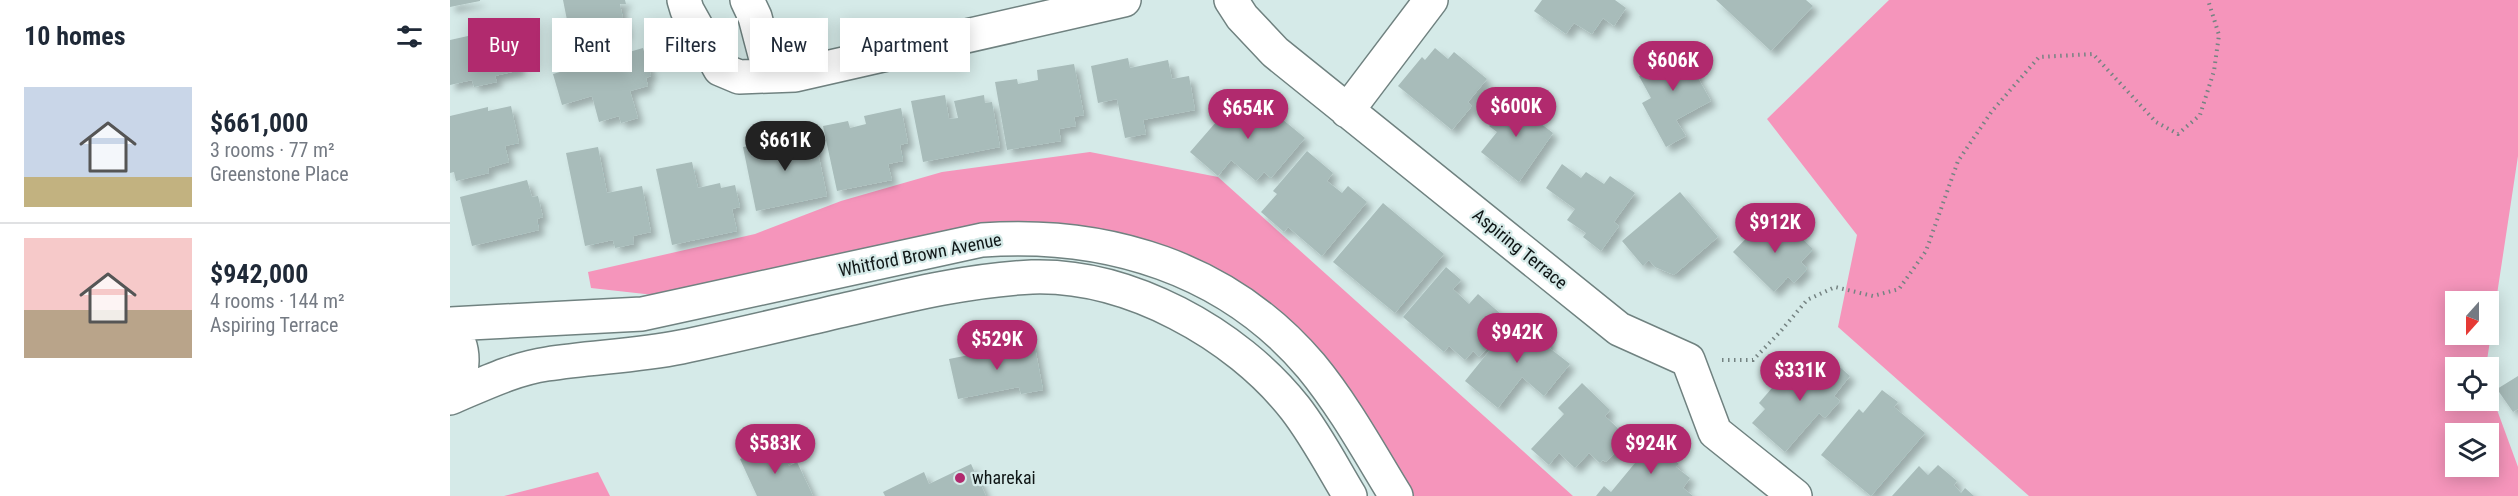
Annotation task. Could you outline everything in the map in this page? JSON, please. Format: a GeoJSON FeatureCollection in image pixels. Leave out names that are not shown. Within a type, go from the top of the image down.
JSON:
{"type":"FeatureCollection","features":[{"type":"Feature","properties":{"kind":"main road"},"geometry":{"type":"LineString","coordinates":[[684,0],[687,10],[720,69],[739,77],[770,74],[795,75],[1124,0]]}},
{"type":"Feature","properties":{"kind":"main road"},"geometry":{"type":"LineString","coordinates":[[747,0],[755,17],[770,74]]}},
{"type":"Feature","properties":{"kind":"main road","name":"Aspiring Terrace"},"geometry":{"type":"LineString","coordinates":[[1231,0],[1242,17],[1275,52],[1619,329],[1688,360]]}},
{"type":"Feature","properties":{"kind":"main road"},"geometry":{"type":"LineString","coordinates":[[1347,111],[1431,0]]}},
{"type":"Feature","properties":{"kind":"main road","name":"Whitford Brown Avenue"},"geometry":{"type":"LineString","coordinates":[[450,326],[642,314],[982,240],[1044,239],[1105,246],[1153,259],[1197,278],[1231,297],[1267,324],[1310,365],[1338,402],[1396,496]]}},
{"type":"Feature","properties":{"kind":"main road","name":"Whitford Brown Avenue"},"geometry":{"type":"LineString","coordinates":[[450,396],[508,374],[546,364],[615,358],[672,349],[912,294],[977,282],[1033,277],[1075,280],[1122,291],[1162,306],[1221,338],[1263,374],[1294,408],[1350,496]]}},
{"type":"Feature","properties":{"kind":"main road"},"geometry":{"type":"LineString","coordinates":[[450,326],[460,346],[462,363],[459,380],[450,396]]}},
{"type":"Feature","properties":{"kind":"main road"},"geometry":{"type":"LineString","coordinates":[[1688,360],[1715,432],[1795,496]]}},
{"type":"Feature","properties":{"kind":"path"},"geometry":{"type":"LineString","coordinates":[[1688,360],[1753,360],[1807,300],[1834,287],[1873,296],[1899,290],[1926,251],[1958,161],[1992,111],[2039,57],[2093,54],[2156,122],[2178,134],[2200,115],[2214,71],[2219,35],[2208,0]]}},
{"type":"Feature","properties":{"kind":"shaded area"},"geometry":{"type":"Polygon","coordinates":[[[1889,0],[2518,0],[2518,156],[2498,291],[2445,291],[2445,345],[2489,345],[2488,357],[2445,357],[2445,411],[2497,411],[2518,467],[2518,496],[2029,496],[1838,327],[1857,235],[1767,119],[1889,0]]]}},
{"type":"Feature","properties":{"kind":"shaded area"},"geometry":{"type":"Polygon","coordinates":[[[1090,152],[1218,177],[1573,496],[1409,496],[1346,391],[1129,238],[663,296],[591,288],[588,272],[755,234],[841,201],[942,172],[1090,152]]]}},
{"type":"Feature","properties":{"kind":"shaded area"},"geometry":{"type":"Polygon","coordinates":[[[598,472],[610,496],[504,496],[598,472]]]}},
{"type":"Feature","properties":{"kind":"building"},"geometry":{"type":"Polygon","coordinates":[[[450,0],[480,0],[480,1],[450,7],[450,0]]]}},
{"type":"Feature","properties":{"kind":"building"},"geometry":{"type":"Polygon","coordinates":[[[563,0],[625,0],[626,4],[620,4],[623,18],[567,18],[563,0]]]}},
{"type":"Feature","properties":{"kind":"building"},"geometry":{"type":"Polygon","coordinates":[[[1542,0],[1615,0],[1626,8],[1614,26],[1603,18],[1592,34],[1574,23],[1566,34],[1534,11],[1542,0]]]}},
{"type":"Feature","properties":{"kind":"building"},"geometry":{"type":"Polygon","coordinates":[[[1716,0],[1806,0],[1813,6],[1771,51],[1716,0]]]}},
{"type":"Feature","properties":{"kind":"building"},"geometry":{"type":"Polygon","coordinates":[[[468,36],[468,72],[512,72],[495,76],[497,82],[474,87],[472,80],[450,85],[450,40],[468,36]]]}},
{"type":"Feature","properties":{"kind":"building"},"geometry":{"type":"Polygon","coordinates":[[[1685,42],[1698,66],[1693,69],[1711,101],[1676,120],[1686,136],[1666,147],[1642,103],[1651,98],[1639,76],[1658,65],[1655,59],[1685,42]]]}},
{"type":"Feature","properties":{"kind":"building"},"geometry":{"type":"Polygon","coordinates":[[[643,48],[644,72],[650,72],[651,76],[646,78],[648,86],[630,91],[638,118],[621,123],[619,116],[599,122],[592,96],[562,105],[553,74],[560,72],[632,72],[632,51],[643,48]]]}},
{"type":"Feature","properties":{"kind":"building"},"geometry":{"type":"Polygon","coordinates":[[[1435,48],[1448,59],[1454,52],[1487,79],[1468,102],[1472,106],[1452,130],[1398,86],[1422,57],[1425,60],[1435,48]]]}},
{"type":"Feature","properties":{"kind":"building"},"geometry":{"type":"Polygon","coordinates":[[[1128,58],[1130,68],[1168,60],[1172,79],[1189,76],[1195,110],[1143,120],[1146,134],[1125,138],[1117,99],[1098,103],[1091,66],[1128,58]]]}},
{"type":"Feature","properties":{"kind":"building"},"geometry":{"type":"Polygon","coordinates":[[[1074,64],[1084,115],[1074,117],[1076,126],[1059,129],[1061,141],[1007,150],[995,82],[1017,79],[1018,84],[1038,80],[1037,70],[1074,64]]]}},
{"type":"Feature","properties":{"kind":"building"},"geometry":{"type":"Polygon","coordinates":[[[1243,91],[1269,113],[1267,116],[1272,120],[1276,114],[1305,138],[1271,178],[1264,172],[1256,181],[1231,160],[1218,176],[1190,152],[1243,91]]]}},
{"type":"Feature","properties":{"kind":"building"},"geometry":{"type":"Polygon","coordinates":[[[1515,93],[1532,106],[1527,113],[1553,133],[1519,182],[1481,152],[1497,132],[1489,126],[1515,93]]]}},
{"type":"Feature","properties":{"kind":"building"},"geometry":{"type":"Polygon","coordinates":[[[945,95],[949,119],[958,118],[954,101],[984,95],[985,103],[992,102],[1000,147],[923,162],[911,101],[945,95]]]}},
{"type":"Feature","properties":{"kind":"building"},"geometry":{"type":"Polygon","coordinates":[[[511,106],[519,143],[505,146],[509,162],[488,168],[489,173],[456,181],[454,172],[450,173],[450,116],[488,107],[488,111],[511,106]]]}},
{"type":"Feature","properties":{"kind":"building"},"geometry":{"type":"Polygon","coordinates":[[[901,108],[908,143],[900,145],[903,161],[888,164],[892,180],[837,191],[823,126],[848,121],[850,128],[866,124],[864,116],[901,108]]]}},
{"type":"Feature","properties":{"kind":"building"},"geometry":{"type":"Polygon","coordinates":[[[814,133],[827,196],[756,211],[743,147],[766,143],[767,148],[783,144],[782,139],[814,133]]]}},
{"type":"Feature","properties":{"kind":"building"},"geometry":{"type":"Polygon","coordinates":[[[598,147],[607,193],[642,186],[651,232],[633,236],[634,244],[615,248],[613,240],[585,246],[566,153],[598,147]]]}},
{"type":"Feature","properties":{"kind":"building"},"geometry":{"type":"Polygon","coordinates":[[[1307,151],[1333,173],[1327,181],[1342,193],[1348,186],[1367,202],[1322,256],[1288,227],[1284,232],[1261,212],[1277,194],[1273,191],[1307,151]]]}},
{"type":"Feature","properties":{"kind":"building"},"geometry":{"type":"Polygon","coordinates":[[[692,162],[698,188],[720,183],[721,188],[735,185],[740,207],[732,209],[737,231],[672,245],[656,169],[692,162]]]}},
{"type":"Feature","properties":{"kind":"building"},"geometry":{"type":"Polygon","coordinates":[[[1562,164],[1581,178],[1586,172],[1604,184],[1610,176],[1635,193],[1614,222],[1619,226],[1601,251],[1583,237],[1586,233],[1567,220],[1575,209],[1546,188],[1562,164]]]}},
{"type":"Feature","properties":{"kind":"building"},"geometry":{"type":"Polygon","coordinates":[[[527,180],[532,197],[538,196],[543,217],[537,219],[539,230],[472,246],[460,197],[527,180]]]}},
{"type":"Feature","properties":{"kind":"building"},"geometry":{"type":"Polygon","coordinates":[[[1680,192],[1718,237],[1674,275],[1655,267],[1649,260],[1643,266],[1622,241],[1680,192]]]}},
{"type":"Feature","properties":{"kind":"building"},"geometry":{"type":"Polygon","coordinates":[[[1383,203],[1444,254],[1395,313],[1333,262],[1383,203]]]}},
{"type":"Feature","properties":{"kind":"building"},"geometry":{"type":"Polygon","coordinates":[[[1778,215],[1813,249],[1801,262],[1807,269],[1794,283],[1788,277],[1774,292],[1733,252],[1756,228],[1761,232],[1778,215]]]}},
{"type":"Feature","properties":{"kind":"building"},"geometry":{"type":"Polygon","coordinates":[[[1446,267],[1461,280],[1453,289],[1469,304],[1478,294],[1502,315],[1484,336],[1492,343],[1479,357],[1473,351],[1465,360],[1449,346],[1444,352],[1403,317],[1446,267]]]}},
{"type":"Feature","properties":{"kind":"building"},"geometry":{"type":"Polygon","coordinates":[[[1518,315],[1551,342],[1547,346],[1570,364],[1544,396],[1522,377],[1498,408],[1465,381],[1518,315]]]}},
{"type":"Feature","properties":{"kind":"building"},"geometry":{"type":"Polygon","coordinates":[[[1034,342],[1043,390],[1021,394],[1019,387],[958,399],[949,359],[1034,342]]]}},
{"type":"Feature","properties":{"kind":"building"},"geometry":{"type":"Polygon","coordinates":[[[1825,354],[1850,376],[1834,396],[1840,401],[1825,418],[1819,413],[1785,452],[1752,423],[1765,409],[1759,403],[1778,381],[1782,385],[1795,371],[1800,376],[1806,368],[1810,371],[1825,354]]]}},
{"type":"Feature","properties":{"kind":"building"},"geometry":{"type":"Polygon","coordinates":[[[2518,376],[2518,409],[2513,412],[2499,392],[2499,388],[2518,376]]]}},
{"type":"Feature","properties":{"kind":"building"},"geometry":{"type":"Polygon","coordinates":[[[1582,383],[1610,410],[1605,416],[1629,439],[1606,462],[1603,460],[1600,463],[1589,453],[1575,468],[1559,453],[1549,465],[1531,449],[1564,414],[1558,408],[1582,383]]]}},
{"type":"Feature","properties":{"kind":"building"},"geometry":{"type":"Polygon","coordinates":[[[1882,390],[1898,402],[1894,407],[1925,433],[1871,496],[1821,455],[1859,409],[1863,413],[1882,390]]]}},
{"type":"Feature","properties":{"kind":"building"},"geometry":{"type":"Polygon","coordinates":[[[1646,436],[1679,464],[1676,467],[1690,478],[1683,488],[1693,496],[1596,496],[1604,486],[1611,492],[1635,463],[1628,458],[1646,436]]]}},
{"type":"Feature","properties":{"kind":"building"},"geometry":{"type":"Polygon","coordinates":[[[764,448],[771,454],[781,449],[789,466],[797,462],[813,496],[757,496],[740,459],[764,448]]]}},
{"type":"Feature","properties":{"kind":"building","name":"wharekai"},"geometry":{"type":"Polygon","coordinates":[[[971,464],[986,496],[885,496],[883,492],[924,472],[929,484],[971,464]]]}},
{"type":"Feature","properties":{"kind":"building"},"geometry":{"type":"Polygon","coordinates":[[[1938,465],[1957,481],[1954,485],[1961,493],[1965,488],[1974,496],[1892,496],[1919,466],[1928,475],[1938,465]]]}},
{"type":"Feature","properties":{"kind":"place","name":"wharekai"},"geometry":{"type":"Point","coordinates":[960,478]}}]}
